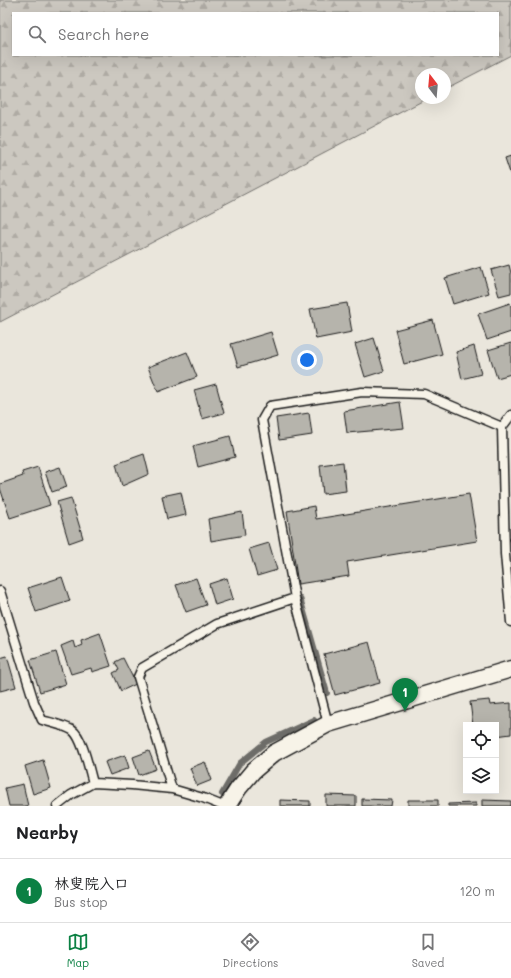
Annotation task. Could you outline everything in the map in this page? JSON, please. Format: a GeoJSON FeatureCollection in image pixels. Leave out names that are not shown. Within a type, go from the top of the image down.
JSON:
{"type":"FeatureCollection","features":[{"type":"Feature","properties":{"kind":"street"},"geometry":{"type":"LineString","coordinates":[[226,806],[253,771],[274,753],[328,724],[511,669]]}},
{"type":"Feature","properties":{"kind":"lane"},"geometry":{"type":"LineString","coordinates":[[328,724],[295,598],[262,420],[270,406],[362,392],[424,394],[502,427]]}},
{"type":"Feature","properties":{"kind":"lane"},"geometry":{"type":"LineString","coordinates":[[511,415],[502,427],[505,554],[511,622]]}},
{"type":"Feature","properties":{"kind":"lane"},"geometry":{"type":"LineString","coordinates":[[0,591],[34,702],[42,720],[57,724],[73,731],[80,739],[93,783]]}},
{"type":"Feature","properties":{"kind":"lane"},"geometry":{"type":"LineString","coordinates":[[172,789],[138,677],[142,668],[216,624],[295,598]]}},
{"type":"Feature","properties":{"kind":"lane"},"geometry":{"type":"LineString","coordinates":[[57,806],[93,783],[172,789],[223,806]]}},
{"type":"Feature","properties":{"kind":"green space"},"geometry":{"type":"Polygon","coordinates":[[[0,0],[511,0],[511,55],[451,86],[451,68],[415,68],[415,104],[417,104],[0,322],[0,0]]]}},
{"type":"Feature","properties":{"kind":"building"},"geometry":{"type":"Polygon","coordinates":[[[511,156],[511,176],[505,158],[511,156]]]}},
{"type":"Feature","properties":{"kind":"building"},"geometry":{"type":"Polygon","coordinates":[[[509,265],[511,273],[511,293],[499,296],[491,270],[509,265]]]}},
{"type":"Feature","properties":{"kind":"building"},"geometry":{"type":"Polygon","coordinates":[[[481,267],[489,293],[453,304],[445,278],[481,267]]]}},
{"type":"Feature","properties":{"kind":"building"},"geometry":{"type":"Polygon","coordinates":[[[347,303],[352,332],[316,339],[310,309],[347,303]]]}},
{"type":"Feature","properties":{"kind":"building"},"geometry":{"type":"Polygon","coordinates":[[[510,303],[511,332],[487,340],[478,314],[510,303]]]}},
{"type":"Feature","properties":{"kind":"building"},"geometry":{"type":"Polygon","coordinates":[[[433,320],[442,354],[404,364],[395,330],[433,320]]]}},
{"type":"Feature","properties":{"kind":"building"},"geometry":{"type":"Polygon","coordinates":[[[271,332],[278,355],[238,367],[231,344],[271,332]]]}},
{"type":"Feature","properties":{"kind":"building"},"geometry":{"type":"Polygon","coordinates":[[[374,338],[384,371],[365,377],[355,344],[374,338]]]}},
{"type":"Feature","properties":{"kind":"building"},"geometry":{"type":"Polygon","coordinates":[[[511,343],[511,374],[497,378],[488,350],[511,343]]]}},
{"type":"Feature","properties":{"kind":"building"},"geometry":{"type":"Polygon","coordinates":[[[474,346],[481,374],[462,379],[456,352],[474,346]]]}},
{"type":"Feature","properties":{"kind":"building"},"geometry":{"type":"Polygon","coordinates":[[[187,352],[197,377],[158,392],[148,367],[187,352]]]}},
{"type":"Feature","properties":{"kind":"building"},"geometry":{"type":"Polygon","coordinates":[[[216,384],[224,413],[202,419],[194,390],[216,384]]]}},
{"type":"Feature","properties":{"kind":"building"},"geometry":{"type":"Polygon","coordinates":[[[400,402],[404,428],[347,433],[344,411],[400,402]]]}},
{"type":"Feature","properties":{"kind":"building"},"geometry":{"type":"Polygon","coordinates":[[[309,413],[312,435],[279,440],[276,418],[309,413]]]}},
{"type":"Feature","properties":{"kind":"building"},"geometry":{"type":"Polygon","coordinates":[[[230,436],[235,457],[198,467],[193,446],[230,436]]]}},
{"type":"Feature","properties":{"kind":"building"},"geometry":{"type":"Polygon","coordinates":[[[144,454],[149,474],[122,486],[116,464],[144,454]]]}},
{"type":"Feature","properties":{"kind":"building"},"geometry":{"type":"Polygon","coordinates":[[[343,462],[346,491],[323,494],[320,465],[343,462]]]}},
{"type":"Feature","properties":{"kind":"building"},"geometry":{"type":"Polygon","coordinates":[[[38,467],[50,505],[10,518],[0,484],[23,476],[22,472],[38,467]]]}},
{"type":"Feature","properties":{"kind":"building"},"geometry":{"type":"Polygon","coordinates":[[[60,467],[67,487],[52,492],[45,472],[60,467]]]}},
{"type":"Feature","properties":{"kind":"building"},"geometry":{"type":"Polygon","coordinates":[[[181,492],[186,515],[167,519],[162,496],[181,492]]]}},
{"type":"Feature","properties":{"kind":"building"},"geometry":{"type":"Polygon","coordinates":[[[469,494],[477,541],[347,562],[349,576],[298,584],[287,511],[314,506],[316,519],[469,494]]]}},
{"type":"Feature","properties":{"kind":"building"},"geometry":{"type":"Polygon","coordinates":[[[71,498],[83,538],[69,543],[57,502],[71,498]]]}},
{"type":"Feature","properties":{"kind":"building"},"geometry":{"type":"Polygon","coordinates":[[[242,512],[245,535],[211,541],[208,519],[242,512]]]}},
{"type":"Feature","properties":{"kind":"building"},"geometry":{"type":"Polygon","coordinates":[[[269,543],[277,570],[257,576],[249,549],[269,543]]]}},
{"type":"Feature","properties":{"kind":"building"},"geometry":{"type":"Polygon","coordinates":[[[62,577],[70,601],[36,612],[28,588],[62,577]]]}},
{"type":"Feature","properties":{"kind":"building"},"geometry":{"type":"Polygon","coordinates":[[[196,578],[206,605],[186,612],[176,585],[196,578]]]}},
{"type":"Feature","properties":{"kind":"building"},"geometry":{"type":"Polygon","coordinates":[[[227,578],[233,599],[215,605],[209,584],[227,578]]]}},
{"type":"Feature","properties":{"kind":"building"},"geometry":{"type":"Polygon","coordinates":[[[100,633],[111,666],[92,672],[91,668],[71,674],[61,646],[73,641],[75,648],[82,645],[81,640],[100,633]]]}},
{"type":"Feature","properties":{"kind":"building"},"geometry":{"type":"Polygon","coordinates":[[[369,642],[380,683],[335,695],[324,654],[369,642]]]}},
{"type":"Feature","properties":{"kind":"building"},"geometry":{"type":"Polygon","coordinates":[[[56,652],[66,684],[40,692],[30,660],[56,652]]]}},
{"type":"Feature","properties":{"kind":"building"},"geometry":{"type":"Polygon","coordinates":[[[7,656],[16,687],[0,691],[0,658],[7,656]]]}},
{"type":"Feature","properties":{"kind":"building"},"geometry":{"type":"Polygon","coordinates":[[[123,658],[136,684],[121,691],[113,673],[119,670],[115,662],[123,658]]]}},
{"type":"Feature","properties":{"kind":"building"},"geometry":{"type":"Polygon","coordinates":[[[489,700],[490,705],[511,703],[511,734],[499,736],[499,722],[473,722],[470,702],[489,700]]]}},
{"type":"Feature","properties":{"kind":"building"},"geometry":{"type":"Polygon","coordinates":[[[149,751],[156,769],[139,775],[133,757],[149,751]]]}},
{"type":"Feature","properties":{"kind":"building"},"geometry":{"type":"Polygon","coordinates":[[[125,755],[129,768],[110,775],[105,762],[125,755]]]}},
{"type":"Feature","properties":{"kind":"building"},"geometry":{"type":"Polygon","coordinates":[[[43,760],[51,788],[33,794],[25,766],[43,760]]]}},
{"type":"Feature","properties":{"kind":"building"},"geometry":{"type":"Polygon","coordinates":[[[205,762],[212,780],[197,786],[190,768],[205,762]]]}},
{"type":"Feature","properties":{"kind":"building"},"geometry":{"type":"Polygon","coordinates":[[[23,784],[28,806],[9,806],[5,788],[23,784]]]}},
{"type":"Feature","properties":{"kind":"building"},"geometry":{"type":"Polygon","coordinates":[[[326,795],[356,796],[356,806],[326,806],[326,795]]]}},
{"type":"Feature","properties":{"kind":"building"},"geometry":{"type":"Polygon","coordinates":[[[362,799],[392,800],[391,806],[362,806],[362,799]]]}},
{"type":"Feature","properties":{"kind":"building"},"geometry":{"type":"Polygon","coordinates":[[[280,800],[310,801],[310,806],[280,806],[280,800]]]}},
{"type":"Feature","properties":{"kind":"building"},"geometry":{"type":"Polygon","coordinates":[[[408,800],[438,800],[438,806],[408,806],[408,800]]]}},
{"type":"Feature","properties":{"kind":"building"},"geometry":{"type":"Polygon","coordinates":[[[482,800],[511,801],[511,806],[482,806],[482,800]]]}},
{"type":"Feature","properties":{"kind":"building"},"geometry":{"type":"Polygon","coordinates":[[[476,803],[476,806],[448,806],[448,804],[476,803]]]}},
{"type":"Feature","properties":{"kind":"waterway"},"geometry":{"type":"LineString","coordinates":[[300,598],[327,693]]}},
{"type":"Feature","properties":{"kind":"waterway"},"geometry":{"type":"LineString","coordinates":[[222,794],[240,763],[266,742],[314,720]]}},
{"type":"Feature","properties":{"kind":"place","name":"林叟院入口"},"geometry":{"type":"Point","coordinates":[405,711]}}]}
